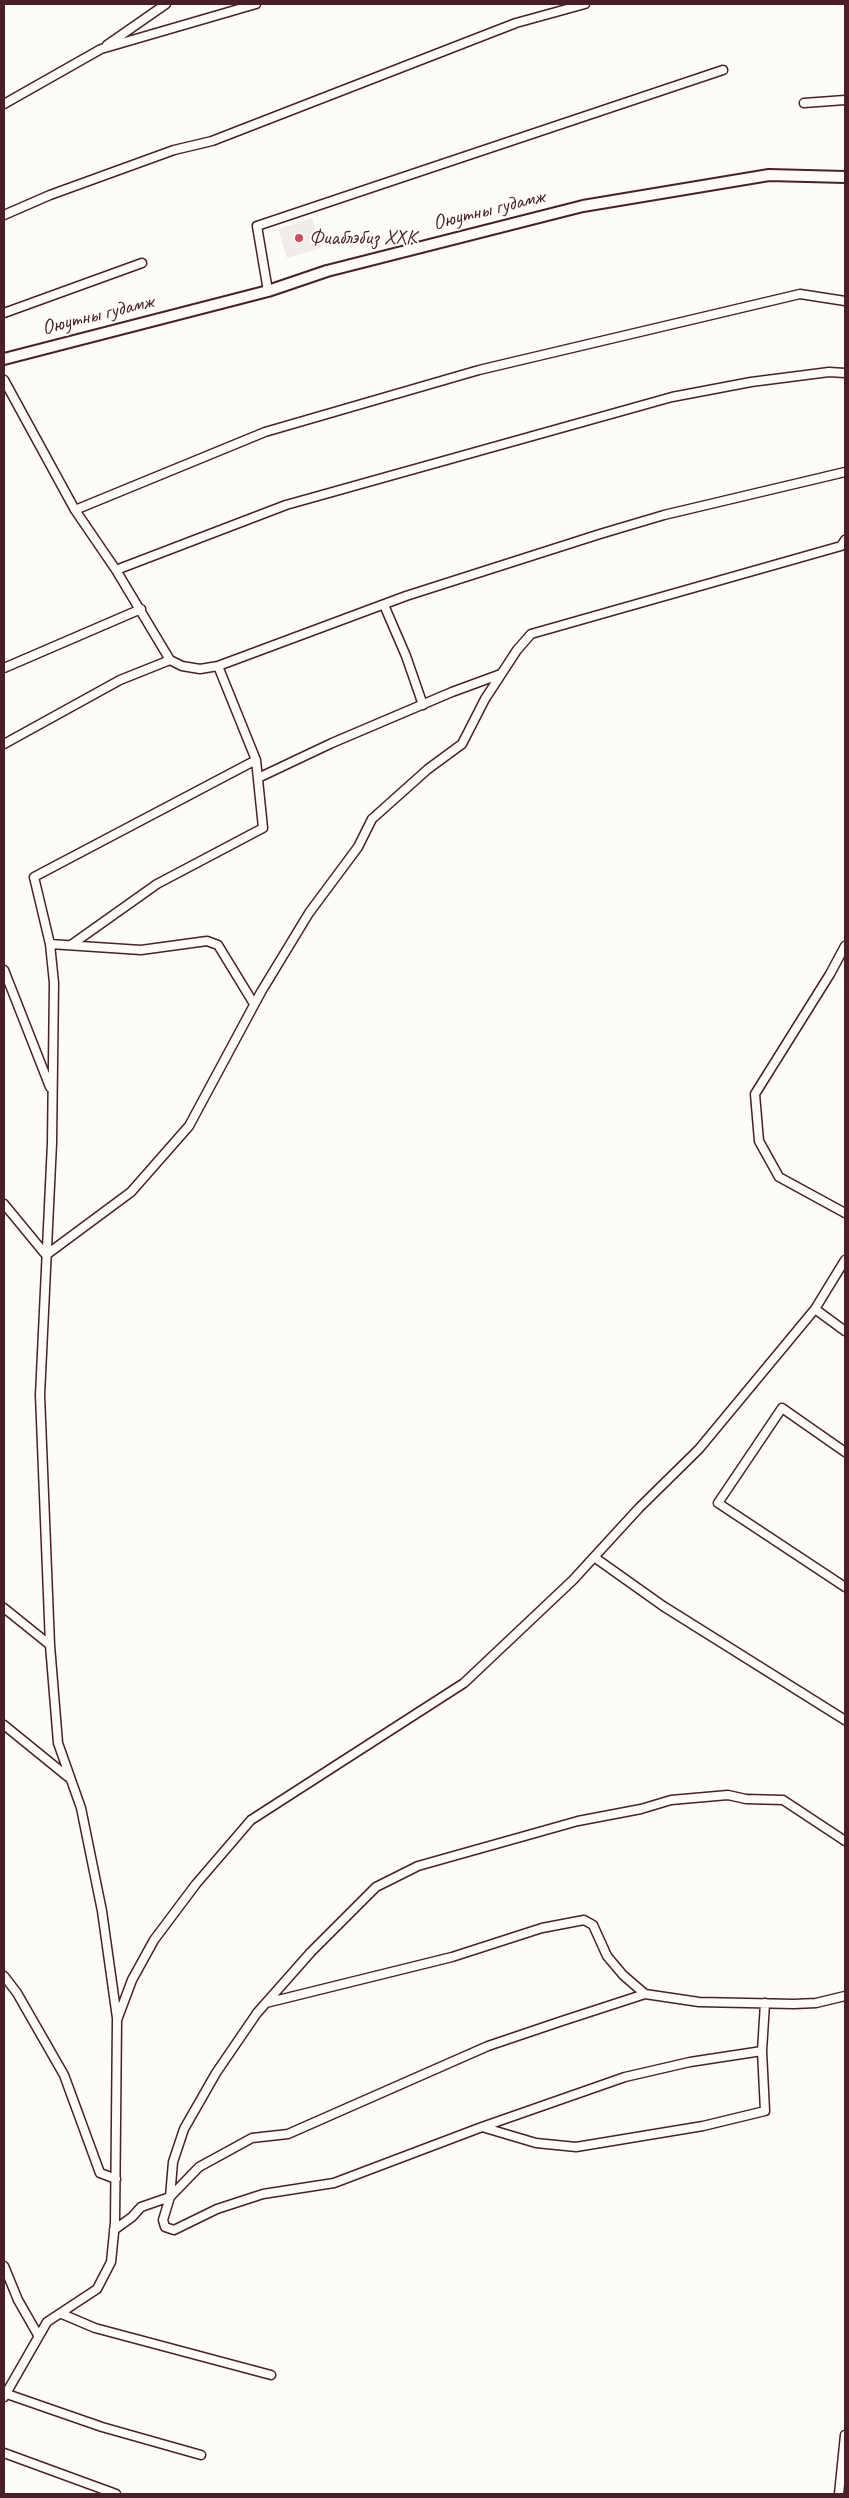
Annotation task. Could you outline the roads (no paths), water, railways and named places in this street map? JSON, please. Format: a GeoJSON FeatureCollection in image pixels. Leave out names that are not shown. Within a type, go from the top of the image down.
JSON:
{"type":"FeatureCollection","features":[{"type":"Feature","properties":{"kind":"street"},"geometry":{"type":"LineString","coordinates":[[4,104],[101,49],[166,4]]}},
{"type":"Feature","properties":{"kind":"street"},"geometry":{"type":"LineString","coordinates":[[101,49],[256,4]]}},
{"type":"Feature","properties":{"kind":"street"},"geometry":{"type":"LineString","coordinates":[[4,215],[50,195],[174,150],[212,142],[516,23],[585,4]]}},
{"type":"Feature","properties":{"kind":"street"},"geometry":{"type":"LineString","coordinates":[[268,291],[257,226],[722,70]]}},
{"type":"Feature","properties":{"kind":"street"},"geometry":{"type":"LineString","coordinates":[[804,103],[845,100]]}},
{"type":"Feature","properties":{"kind":"street","name":"Оюутны гудамж"},"geometry":{"type":"LineString","coordinates":[[4,359],[268,291],[327,271],[583,206],[769,175],[845,177]]}},
{"type":"Feature","properties":{"kind":"street"},"geometry":{"type":"LineString","coordinates":[[4,313],[142,264]]}},
{"type":"Feature","properties":{"kind":"street"},"geometry":{"type":"LineString","coordinates":[[75,510],[265,432],[479,370],[800,294],[845,301]]}},
{"type":"Feature","properties":{"kind":"street"},"geometry":{"type":"LineString","coordinates":[[116,570],[286,505],[672,397],[751,382],[830,372],[845,374]]}},
{"type":"Feature","properties":{"kind":"street"},"geometry":{"type":"LineString","coordinates":[[4,380],[75,510],[141,609],[170,660],[182,666],[200,668],[218,666],[384,605],[664,515],[845,472]]}},
{"type":"Feature","properties":{"kind":"street"},"geometry":{"type":"LineString","coordinates":[[46,1255],[131,1192],[189,1126],[254,1004],[309,913],[358,847],[372,819],[428,769],[462,744],[501,674],[517,650],[531,634],[841,546],[845,540]]}},
{"type":"Feature","properties":{"kind":"street"},"geometry":{"type":"LineString","coordinates":[[384,605],[406,656],[423,705]]}},
{"type":"Feature","properties":{"kind":"street"},"geometry":{"type":"LineString","coordinates":[[4,668],[141,609]]}},
{"type":"Feature","properties":{"kind":"street"},"geometry":{"type":"LineString","coordinates":[[4,744],[120,680],[170,660]]}},
{"type":"Feature","properties":{"kind":"street"},"geometry":{"type":"LineString","coordinates":[[71,944],[157,884],[263,828],[256,760],[218,666]]}},
{"type":"Feature","properties":{"kind":"street"},"geometry":{"type":"LineString","coordinates":[[258,778],[332,743],[501,674]]}},
{"type":"Feature","properties":{"kind":"street"},"geometry":{"type":"LineString","coordinates":[[201,2456],[68,2416],[4,2394],[47,2322],[62,2314],[97,2289],[111,2262],[116,2179],[117,2020],[102,1911],[81,1808],[58,1742],[50,1645],[40,1396],[52,1091],[54,983],[50,944],[34,877],[256,760]]}},
{"type":"Feature","properties":{"kind":"street"},"geometry":{"type":"LineString","coordinates":[[50,944],[141,950],[207,941],[218,945],[254,1004]]}},
{"type":"Feature","properties":{"kind":"street"},"geometry":{"type":"LineString","coordinates":[[845,946],[830,974],[755,1094],[759,1140],[779,1177],[845,1213]]}},
{"type":"Feature","properties":{"kind":"street"},"geometry":{"type":"LineString","coordinates":[[4,970],[52,1091]]}},
{"type":"Feature","properties":{"kind":"street"},"geometry":{"type":"LineString","coordinates":[[4,1204],[46,1255]]}},
{"type":"Feature","properties":{"kind":"street"},"geometry":{"type":"LineString","coordinates":[[117,2020],[132,1980],[154,1940],[196,1884],[251,1820],[464,1683],[594,1557],[700,1449],[815,1309],[845,1260]]}},
{"type":"Feature","properties":{"kind":"street"},"geometry":{"type":"LineString","coordinates":[[815,1309],[845,1331]]}},
{"type":"Feature","properties":{"kind":"street"},"geometry":{"type":"LineString","coordinates":[[845,1452],[782,1408],[718,1503],[845,1587]]}},
{"type":"Feature","properties":{"kind":"street"},"geometry":{"type":"LineString","coordinates":[[594,1557],[663,1606],[845,1720]]}},
{"type":"Feature","properties":{"kind":"street"},"geometry":{"type":"LineString","coordinates":[[4,1608],[50,1645]]}},
{"type":"Feature","properties":{"kind":"street"},"geometry":{"type":"LineString","coordinates":[[4,1725],[70,1778]]}},
{"type":"Feature","properties":{"kind":"street"},"geometry":{"type":"LineString","coordinates":[[762,2051],[690,2062],[625,2077],[482,2127],[334,2183],[263,2194],[217,2210],[174,2230],[165,2227],[162,2220],[170,2197],[173,2162],[184,2129],[216,2073],[266,2003],[311,1952],[376,1887],[418,1866],[522,1835],[671,1800],[728,1795],[746,1800],[783,1800],[845,1841]]}},
{"type":"Feature","properties":{"kind":"street"},"geometry":{"type":"LineString","coordinates":[[266,2003],[444,1959],[542,1928],[584,1920],[593,1925],[607,1956],[623,1976],[645,1994]]}},
{"type":"Feature","properties":{"kind":"street"},"geometry":{"type":"LineString","coordinates":[[4,1976],[17,1993],[64,2075],[100,2173],[116,2179]]}},
{"type":"Feature","properties":{"kind":"street"},"geometry":{"type":"LineString","coordinates":[[114,2230],[132,2217],[141,2207],[170,2197],[199,2167],[252,2138],[288,2134],[488,2046],[645,1994],[699,2002],[805,2004],[845,1996]]}},
{"type":"Feature","properties":{"kind":"street"},"geometry":{"type":"LineString","coordinates":[[482,2127],[536,2143],[576,2147],[703,2126],[765,2111],[762,2051],[765,2003]]}},
{"type":"Feature","properties":{"kind":"street"},"geometry":{"type":"LineString","coordinates":[[4,2266],[18,2300],[38,2335]]}},
{"type":"Feature","properties":{"kind":"street"},"geometry":{"type":"LineString","coordinates":[[62,2314],[95,2328],[271,2375]]}},
{"type":"Feature","properties":{"kind":"street"},"geometry":{"type":"LineString","coordinates":[[838,2494],[845,2435]]}},
{"type":"Feature","properties":{"kind":"street"},"geometry":{"type":"LineString","coordinates":[[4,2453],[116,2494]]}},
{"type":"Feature","properties":{"kind":"place","name":"Фиаблэбиз ХХК"},"geometry":{"type":"Point","coordinates":[299,238]}}]}
